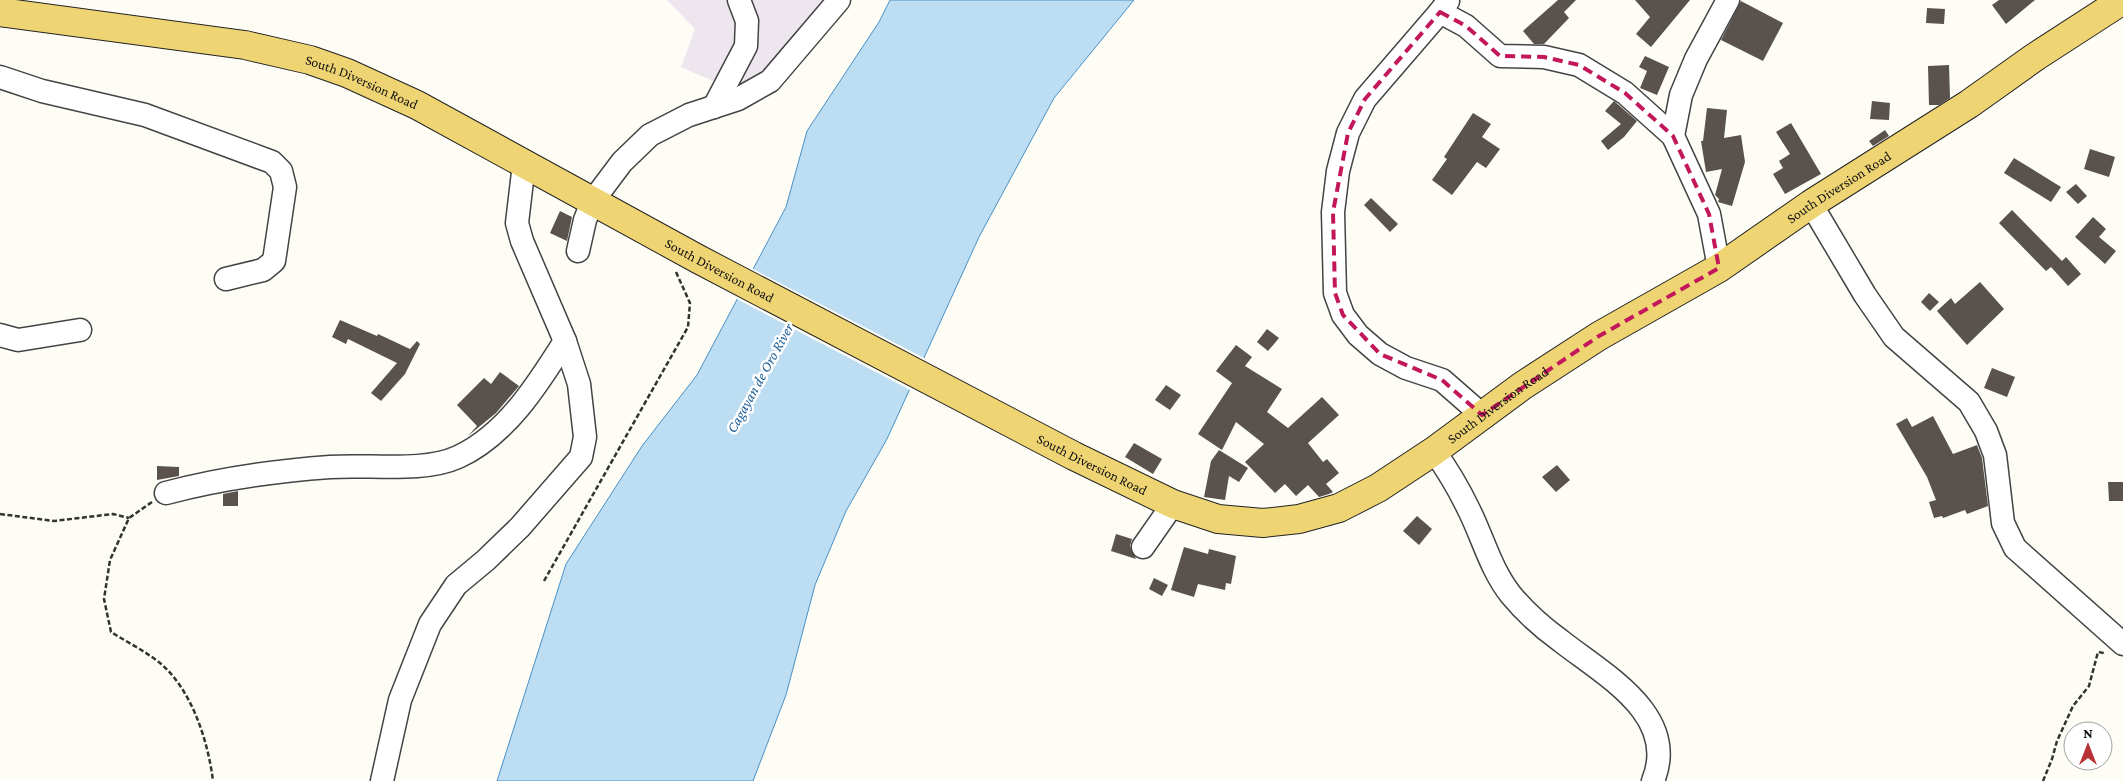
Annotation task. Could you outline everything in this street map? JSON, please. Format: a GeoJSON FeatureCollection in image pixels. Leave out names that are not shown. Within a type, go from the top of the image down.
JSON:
{"type":"FeatureCollection","features":[{"type":"Feature","properties":{"kind":"main road","name":"South Diversion Road"},"geometry":{"type":"LineString","coordinates":[[0,12],[245,45],[310,60],[347,73],[417,105],[698,259],[1074,456],[1173,504],[1218,519],[1263,523],[1299,519],[1339,508],[1378,488],[1522,386],[1599,336],[1720,268],[1811,204],[1969,104],[2081,26],[2123,0]]}},
{"type":"Feature","properties":{"kind":"street"},"geometry":{"type":"LineString","coordinates":[[714,108],[746,46],[747,21],[739,0]]}},
{"type":"Feature","properties":{"kind":"street"},"geometry":{"type":"LineString","coordinates":[[578,251],[585,220],[592,202],[622,162],[650,135],[690,115],[738,99],[770,81],[839,0]]}},
{"type":"Feature","properties":{"kind":"street"},"geometry":{"type":"LineString","coordinates":[[1673,136],[1681,96],[1696,59],[1728,0]]}},
{"type":"Feature","properties":{"kind":"street"},"geometry":{"type":"LineString","coordinates":[[1482,415],[1442,380],[1406,368],[1380,354],[1358,335],[1343,315],[1335,293],[1333,212],[1338,171],[1348,134],[1365,99],[1444,6],[1500,56],[1544,57],[1579,65],[1625,93],[1673,136],[1708,214],[1720,268]]}},
{"type":"Feature","properties":{"kind":"street"},"geometry":{"type":"LineString","coordinates":[[0,78],[42,91],[145,115],[272,162],[281,171],[284,187],[274,261],[263,270],[226,279]]}},
{"type":"Feature","properties":{"kind":"street"},"geometry":{"type":"LineString","coordinates":[[382,781],[400,700],[430,624],[456,585],[486,560],[520,527],[581,458],[585,437],[583,402],[565,341],[522,242],[517,223],[524,164]]}},
{"type":"Feature","properties":{"kind":"street"},"geometry":{"type":"LineString","coordinates":[[1811,204],[1865,295],[1894,337],[1969,402],[1986,431],[1995,455],[2003,523],[2015,548],[2122,644]]}},
{"type":"Feature","properties":{"kind":"street"},"geometry":{"type":"LineString","coordinates":[[0,335],[18,340],[80,330]]}},
{"type":"Feature","properties":{"kind":"street"},"geometry":{"type":"LineString","coordinates":[[166,494],[201,484],[270,474],[331,467],[413,466],[458,457],[475,446],[512,415],[565,341]]}},
{"type":"Feature","properties":{"kind":"street"},"geometry":{"type":"LineString","coordinates":[[1434,450],[1469,510],[1493,565],[1511,594],[1559,640],[1622,687],[1640,705],[1657,738],[1659,755],[1653,781]]}},
{"type":"Feature","properties":{"kind":"street"},"geometry":{"type":"LineString","coordinates":[[1143,546],[1173,504]]}},
{"type":"Feature","properties":{"kind":"path"},"geometry":{"type":"LineString","coordinates":[[544,581],[688,327],[690,303],[679,280]]}},
{"type":"Feature","properties":{"kind":"path"},"geometry":{"type":"LineString","coordinates":[[166,494],[129,518],[110,560],[104,599],[111,632],[161,664],[186,694],[210,755],[213,781]]}},
{"type":"Feature","properties":{"kind":"path"},"geometry":{"type":"LineString","coordinates":[[0,514],[54,521],[113,514],[129,518]]}},
{"type":"Feature","properties":{"kind":"path"},"geometry":{"type":"LineString","coordinates":[[2043,781],[2057,741],[2073,706],[2089,686],[2098,652],[2115,654],[2122,644]]}},
{"type":"Feature","properties":{"kind":"highlighted area"},"geometry":{"type":"Polygon","coordinates":[[[1440,12],[1466,26],[1500,56],[1544,57],[1579,65],[1625,93],[1673,136],[1709,214],[1719,268],[1599,336],[1482,415],[1442,380],[1380,354],[1343,315],[1335,293],[1333,212],[1348,133],[1365,99],[1440,12]]]}},
{"type":"Feature","properties":{"kind":"shaded area"},"geometry":{"type":"Polygon","coordinates":[[[667,0],[832,0],[747,96],[681,67],[695,29],[667,0]]]}},
{"type":"Feature","properties":{"kind":"water","name":"Cagayan de Oro River"},"geometry":{"type":"Polygon","coordinates":[[[890,0],[1134,0],[1054,98],[979,237],[887,439],[846,511],[815,585],[786,695],[753,781],[497,781],[566,564],[642,446],[697,375],[786,207],[807,131],[879,22],[890,0]]]}},
{"type":"Feature","properties":{"kind":"pier"},"geometry":{"type":"Polygon","coordinates":[[[751,268],[926,359],[912,391],[735,298],[751,268]]]}},
{"type":"Feature","properties":{"kind":"building"},"geometry":{"type":"Polygon","coordinates":[[[1558,0],[1576,0],[1564,12],[1569,18],[1544,44],[1534,44],[1523,31],[1558,0]]]}},
{"type":"Feature","properties":{"kind":"building"},"geometry":{"type":"Polygon","coordinates":[[[1635,0],[1690,0],[1651,47],[1636,34],[1650,17],[1635,0]]]}},
{"type":"Feature","properties":{"kind":"building"},"geometry":{"type":"Polygon","coordinates":[[[1999,0],[2035,0],[2006,24],[1992,5],[1999,0]]]}},
{"type":"Feature","properties":{"kind":"building"},"geometry":{"type":"Polygon","coordinates":[[[1741,1],[1783,23],[1763,61],[1721,40],[1741,1]]]}},
{"type":"Feature","properties":{"kind":"building"},"geometry":{"type":"Polygon","coordinates":[[[1927,8],[1945,9],[1944,24],[1926,23],[1927,8]]]}},
{"type":"Feature","properties":{"kind":"building"},"geometry":{"type":"Polygon","coordinates":[[[1645,56],[1669,67],[1657,95],[1640,88],[1647,71],[1639,67],[1645,56]]]}},
{"type":"Feature","properties":{"kind":"building"},"geometry":{"type":"Polygon","coordinates":[[[1949,65],[1950,98],[1939,105],[1929,105],[1928,66],[1949,65]]]}},
{"type":"Feature","properties":{"kind":"building"},"geometry":{"type":"Polygon","coordinates":[[[1614,101],[1637,121],[1624,137],[1608,150],[1601,141],[1621,124],[1605,111],[1614,101]]]}},
{"type":"Feature","properties":{"kind":"building"},"geometry":{"type":"Polygon","coordinates":[[[1872,101],[1890,103],[1889,120],[1870,119],[1872,101]]]}},
{"type":"Feature","properties":{"kind":"building"},"geometry":{"type":"Polygon","coordinates":[[[1707,108],[1727,110],[1724,138],[1741,135],[1745,162],[1732,206],[1718,202],[1719,199],[1715,195],[1722,169],[1706,172],[1701,141],[1703,141],[1707,108]]]}},
{"type":"Feature","properties":{"kind":"building"},"geometry":{"type":"Polygon","coordinates":[[[1473,113],[1491,124],[1482,137],[1500,149],[1486,168],[1477,162],[1452,195],[1432,180],[1447,159],[1444,157],[1473,113]]]}},
{"type":"Feature","properties":{"kind":"building"},"geometry":{"type":"Polygon","coordinates":[[[1791,123],[1821,174],[1785,194],[1773,174],[1783,168],[1779,161],[1790,154],[1776,132],[1791,123]]]}},
{"type":"Feature","properties":{"kind":"building"},"geometry":{"type":"Polygon","coordinates":[[[1885,130],[1889,136],[1873,146],[1869,141],[1885,130]]]}},
{"type":"Feature","properties":{"kind":"building"},"geometry":{"type":"Polygon","coordinates":[[[2090,149],[2115,157],[2109,177],[2084,169],[2090,149]]]}},
{"type":"Feature","properties":{"kind":"building"},"geometry":{"type":"Polygon","coordinates":[[[2014,158],[2061,187],[2051,202],[2004,173],[2014,158]]]}},
{"type":"Feature","properties":{"kind":"building"},"geometry":{"type":"Polygon","coordinates":[[[2076,184],[2087,196],[2078,204],[2066,192],[2076,184]]]}},
{"type":"Feature","properties":{"kind":"building"},"geometry":{"type":"Polygon","coordinates":[[[1371,198],[1398,224],[1390,232],[1364,205],[1371,198]]]}},
{"type":"Feature","properties":{"kind":"building"},"geometry":{"type":"Polygon","coordinates":[[[2012,210],[2062,261],[2066,257],[2081,274],[2068,286],[2051,267],[2046,271],[1999,223],[2012,210]]]}},
{"type":"Feature","properties":{"kind":"building"},"geometry":{"type":"Polygon","coordinates":[[[560,211],[572,217],[567,241],[550,233],[560,211]]]}},
{"type":"Feature","properties":{"kind":"building"},"geometry":{"type":"Polygon","coordinates":[[[2093,217],[2106,229],[2099,237],[2116,251],[2105,264],[2075,237],[2093,217]]]}},
{"type":"Feature","properties":{"kind":"building"},"geometry":{"type":"Polygon","coordinates":[[[1980,282],[2004,309],[1967,345],[1937,311],[1951,298],[1955,304],[1980,282]]]}},
{"type":"Feature","properties":{"kind":"building"},"geometry":{"type":"Polygon","coordinates":[[[1929,293],[1939,302],[1930,311],[1921,302],[1929,293]]]}},
{"type":"Feature","properties":{"kind":"building"},"geometry":{"type":"Polygon","coordinates":[[[340,320],[377,336],[378,334],[410,349],[417,341],[420,344],[405,374],[381,401],[371,393],[397,363],[348,339],[346,344],[332,337],[340,320]]]}},
{"type":"Feature","properties":{"kind":"building"},"geometry":{"type":"Polygon","coordinates":[[[1267,329],[1279,338],[1268,351],[1257,342],[1267,329]]]}},
{"type":"Feature","properties":{"kind":"building"},"geometry":{"type":"Polygon","coordinates":[[[1236,345],[1252,357],[1245,366],[1282,389],[1267,412],[1288,428],[1322,397],[1339,415],[1308,443],[1323,462],[1327,459],[1339,473],[1326,484],[1333,492],[1319,497],[1308,485],[1296,496],[1285,484],[1275,493],[1245,462],[1264,444],[1236,422],[1222,450],[1198,434],[1232,383],[1216,371],[1236,345]]]}},
{"type":"Feature","properties":{"kind":"building"},"geometry":{"type":"Polygon","coordinates":[[[1992,368],[2015,377],[2007,397],[1984,388],[1992,368]]]}},
{"type":"Feature","properties":{"kind":"building"},"geometry":{"type":"Polygon","coordinates":[[[500,372],[519,386],[496,413],[468,436],[477,426],[457,405],[484,378],[491,384],[500,372]]]}},
{"type":"Feature","properties":{"kind":"building"},"geometry":{"type":"Polygon","coordinates":[[[1166,385],[1181,395],[1170,410],[1155,400],[1166,385]]]}},
{"type":"Feature","properties":{"kind":"building"},"geometry":{"type":"Polygon","coordinates":[[[1933,416],[1953,454],[1977,445],[1982,458],[1988,506],[1967,514],[1965,510],[1943,518],[1942,516],[1934,518],[1929,502],[1936,500],[1927,477],[1896,424],[1907,418],[1912,427],[1933,416]]]}},
{"type":"Feature","properties":{"kind":"building"},"geometry":{"type":"Polygon","coordinates":[[[1134,443],[1162,459],[1153,474],[1125,457],[1134,443]]]}},
{"type":"Feature","properties":{"kind":"building"},"geometry":{"type":"Polygon","coordinates":[[[1219,450],[1248,468],[1239,482],[1229,476],[1225,500],[1204,497],[1211,461],[1219,450]]]}},
{"type":"Feature","properties":{"kind":"building"},"geometry":{"type":"Polygon","coordinates":[[[1557,465],[1570,480],[1556,492],[1542,477],[1557,465]]]}},
{"type":"Feature","properties":{"kind":"building"},"geometry":{"type":"Polygon","coordinates":[[[157,466],[179,467],[179,476],[157,480],[157,466]]]}},
{"type":"Feature","properties":{"kind":"building"},"geometry":{"type":"Polygon","coordinates":[[[2108,482],[2123,482],[2123,501],[2109,501],[2108,482]]]}},
{"type":"Feature","properties":{"kind":"building"},"geometry":{"type":"Polygon","coordinates":[[[238,491],[238,506],[223,506],[223,494],[238,491]]]}},
{"type":"Feature","properties":{"kind":"building"},"geometry":{"type":"Polygon","coordinates":[[[1417,516],[1432,529],[1419,545],[1403,531],[1417,516]]]}},
{"type":"Feature","properties":{"kind":"building"},"geometry":{"type":"Polygon","coordinates":[[[1116,534],[1132,539],[1130,546],[1136,559],[1111,551],[1116,534]]]}},
{"type":"Feature","properties":{"kind":"building"},"geometry":{"type":"Polygon","coordinates":[[[1184,547],[1208,554],[1209,549],[1236,556],[1231,584],[1226,583],[1225,590],[1198,584],[1194,597],[1171,590],[1184,547]]]}},
{"type":"Feature","properties":{"kind":"building"},"geometry":{"type":"Polygon","coordinates":[[[1154,578],[1168,585],[1162,596],[1149,589],[1154,578]]]}}]}
